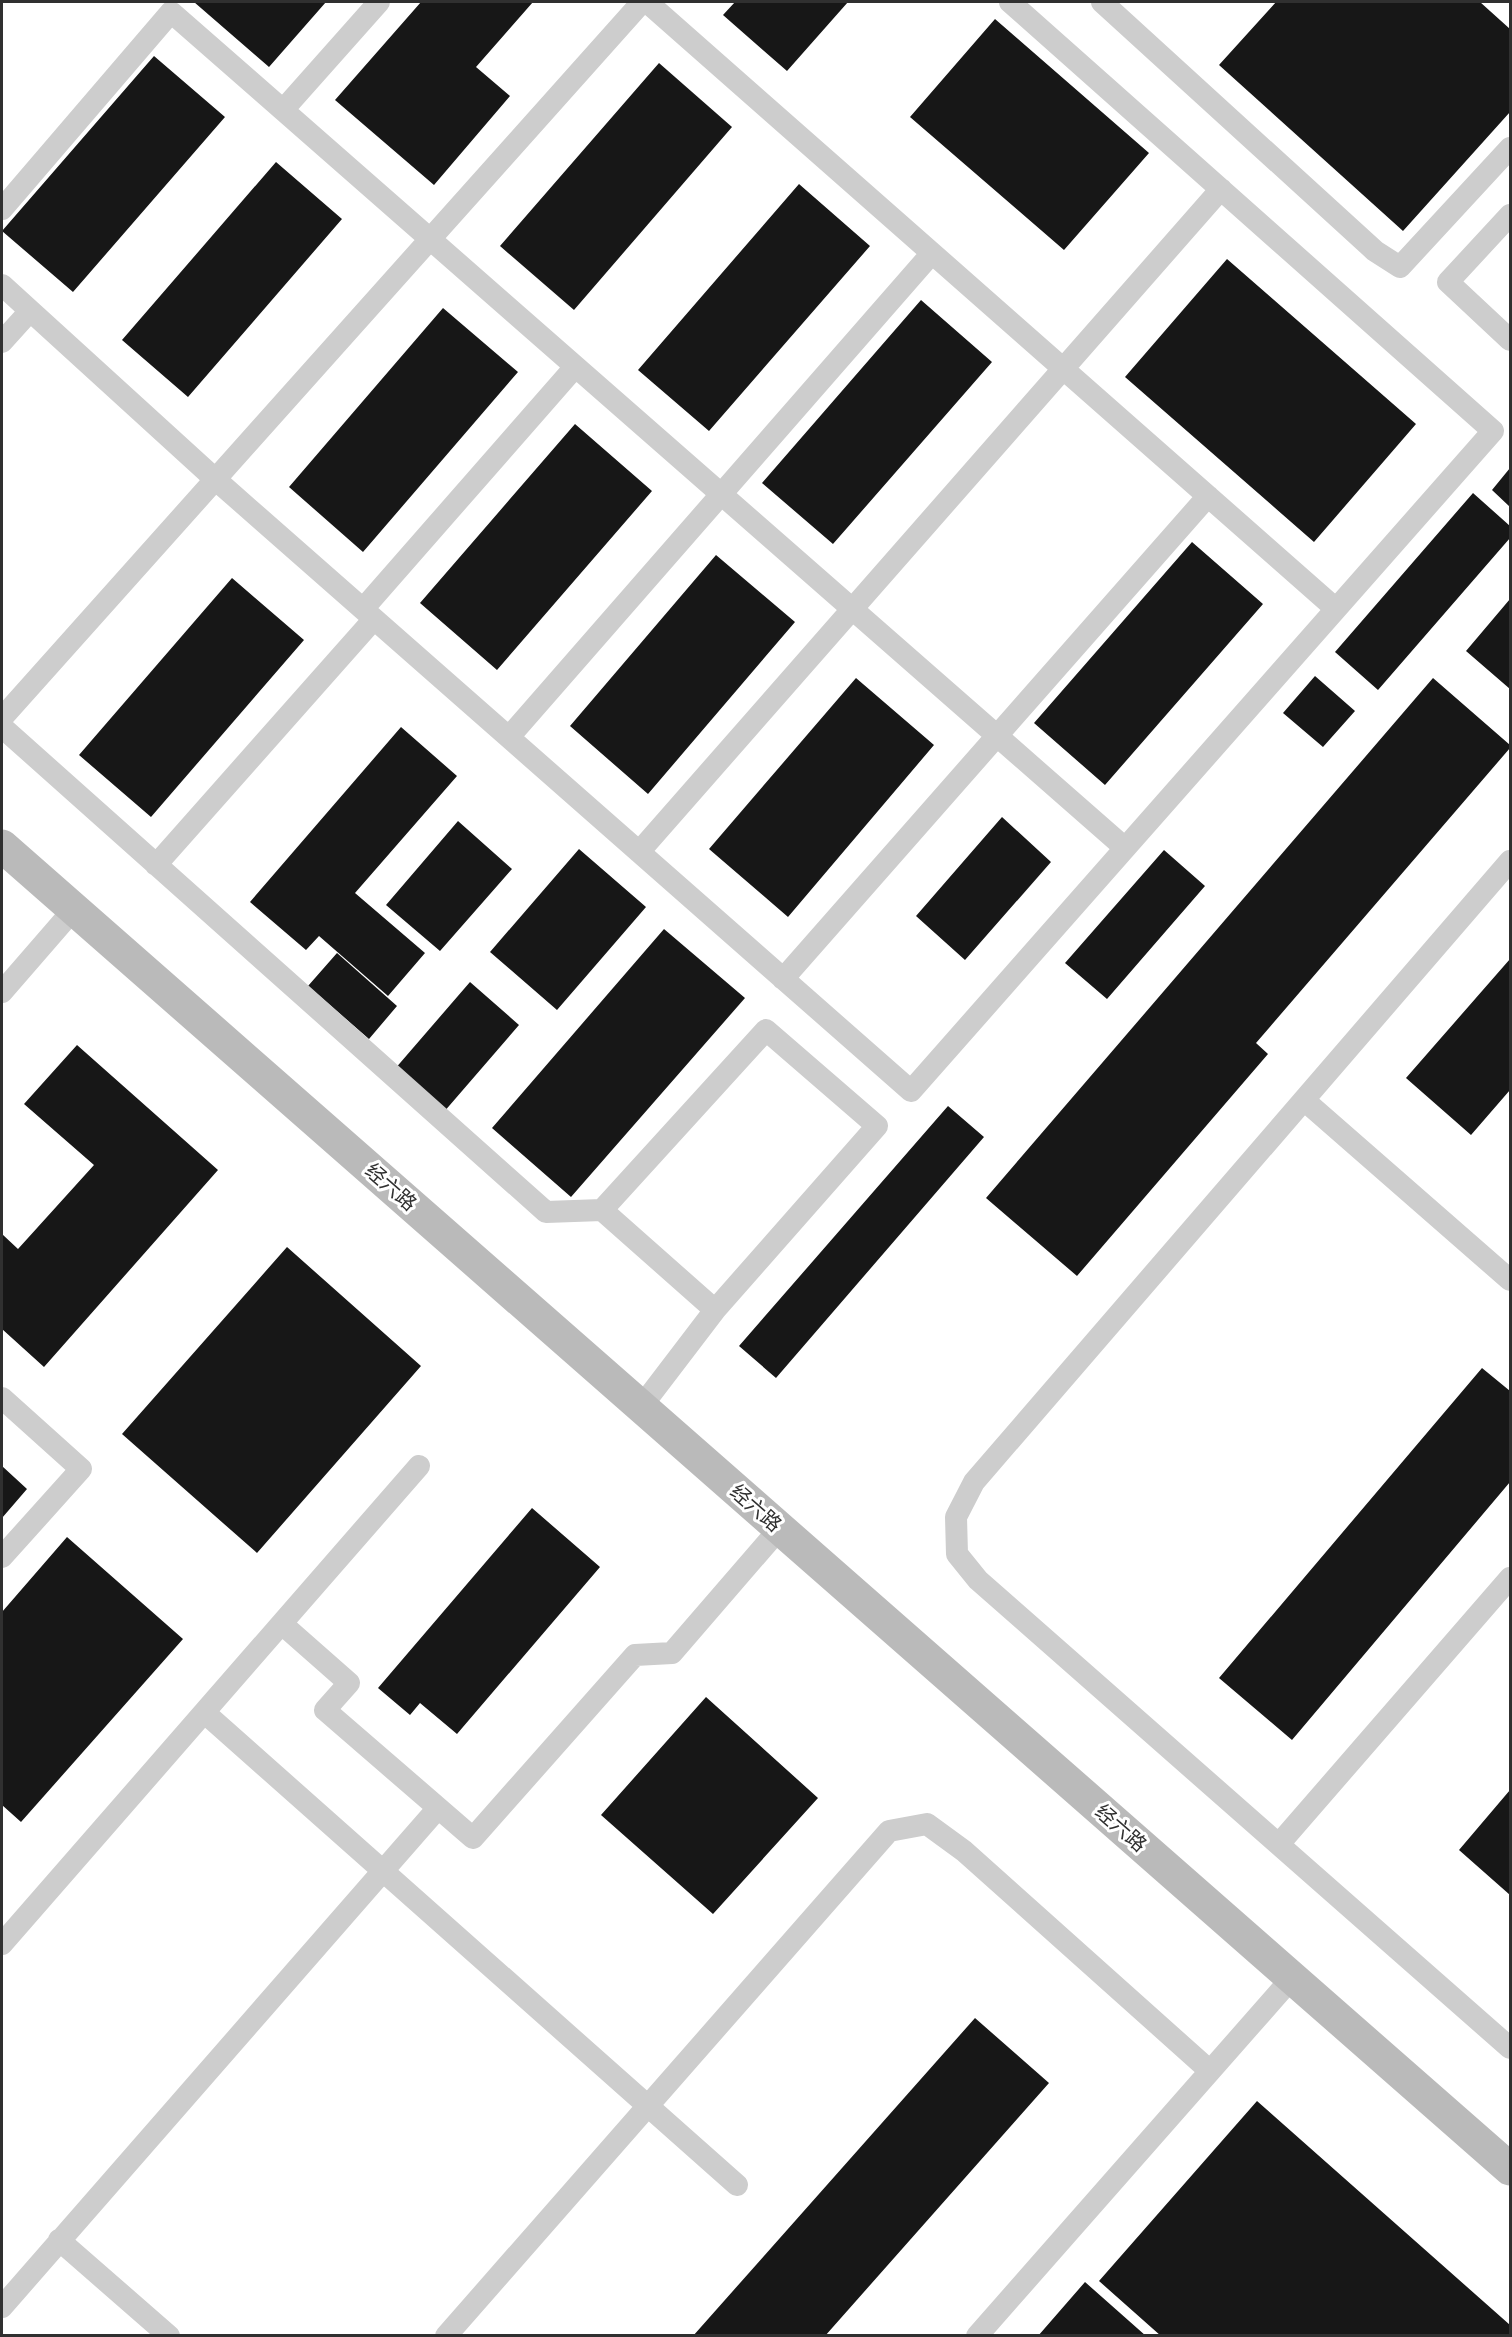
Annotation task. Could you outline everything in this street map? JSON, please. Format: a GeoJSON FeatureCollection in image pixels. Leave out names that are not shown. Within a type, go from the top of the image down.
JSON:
{"type":"FeatureCollection","features":[{"type":"Feature","properties":{"kind":"street","name":"经六路"},"geometry":{"type":"LineString","coordinates":[[2,846],[1510,2169]]}},
{"type":"Feature","properties":{"kind":"lane"},"geometry":{"type":"LineString","coordinates":[[283,110],[379,2]]}},
{"type":"Feature","properties":{"kind":"lane"},"geometry":{"type":"LineString","coordinates":[[2,718],[645,2],[1336,609]]}},
{"type":"Feature","properties":{"kind":"lane"},"geometry":{"type":"LineString","coordinates":[[2,285],[215,479],[911,1091],[1493,431],[1010,2]]}},
{"type":"Feature","properties":{"kind":"lane"},"geometry":{"type":"LineString","coordinates":[[1102,2],[1375,251],[1400,267],[1510,148]]}},
{"type":"Feature","properties":{"kind":"lane"},"geometry":{"type":"LineString","coordinates":[[2,209],[171,12],[1125,848]]}},
{"type":"Feature","properties":{"kind":"lane"},"geometry":{"type":"LineString","coordinates":[[639,852],[1221,189]]}},
{"type":"Feature","properties":{"kind":"lane"},"geometry":{"type":"LineString","coordinates":[[1510,215],[1448,282],[1510,340]]}},
{"type":"Feature","properties":{"kind":"lane"},"geometry":{"type":"LineString","coordinates":[[509,737],[932,253]]}},
{"type":"Feature","properties":{"kind":"lane"},"geometry":{"type":"LineString","coordinates":[[2,342],[30,311]]}},
{"type":"Feature","properties":{"kind":"lane"},"geometry":{"type":"LineString","coordinates":[[156,865],[575,367]]}},
{"type":"Feature","properties":{"kind":"lane"},"geometry":{"type":"LineString","coordinates":[[783,979],[1208,496]]}},
{"type":"Feature","properties":{"kind":"lane"},"geometry":{"type":"LineString","coordinates":[[2,727],[546,1212],[602,1210],[715,1310]]}},
{"type":"Feature","properties":{"kind":"lane"},"geometry":{"type":"LineString","coordinates":[[1510,861],[974,1482],[956,1517],[957,1554],[978,1580],[1510,2048]]}},
{"type":"Feature","properties":{"kind":"lane"},"geometry":{"type":"LineString","coordinates":[[2,992],[74,909]]}},
{"type":"Feature","properties":{"kind":"lane"},"geometry":{"type":"LineString","coordinates":[[602,1210],[766,1030],[877,1126],[715,1310],[641,1407]]}},
{"type":"Feature","properties":{"kind":"lane"},"geometry":{"type":"LineString","coordinates":[[1304,1100],[1510,1280]]}},
{"type":"Feature","properties":{"kind":"lane"},"geometry":{"type":"LineString","coordinates":[[2,1398],[81,1468],[2,1557]]}},
{"type":"Feature","properties":{"kind":"lane"},"geometry":{"type":"LineString","coordinates":[[2,1944],[419,1466]]}},
{"type":"Feature","properties":{"kind":"lane"},"geometry":{"type":"LineString","coordinates":[[282,1624],[350,1683],[325,1710],[473,1838],[635,1655],[672,1653],[780,1528]]}},
{"type":"Feature","properties":{"kind":"lane"},"geometry":{"type":"LineString","coordinates":[[1279,1844],[1510,1578]]}},
{"type":"Feature","properties":{"kind":"lane"},"geometry":{"type":"LineString","coordinates":[[205,1713],[738,2185]]}},
{"type":"Feature","properties":{"kind":"lane"},"geometry":{"type":"LineString","coordinates":[[5,2297],[59,2240],[438,1808]]}},
{"type":"Feature","properties":{"kind":"lane"},"geometry":{"type":"LineString","coordinates":[[446,2336],[889,1832],[927,1824],[964,1851],[1210,2071]]}},
{"type":"Feature","properties":{"kind":"lane"},"geometry":{"type":"LineString","coordinates":[[977,2336],[1292,1978]]}},
{"type":"Feature","properties":{"kind":"lane"},"geometry":{"type":"LineString","coordinates":[[59,2240],[169,2336]]}},
{"type":"Feature","properties":{"kind":"building"},"geometry":{"type":"Polygon","coordinates":[[[194,2],[326,2],[269,67],[194,2]]]}},
{"type":"Feature","properties":{"kind":"building"},"geometry":{"type":"Polygon","coordinates":[[[421,2],[533,2],[476,67],[510,96],[434,185],[335,100],[421,2]]]}},
{"type":"Feature","properties":{"kind":"building"},"geometry":{"type":"Polygon","coordinates":[[[735,2],[848,2],[787,71],[723,15],[735,2]]]}},
{"type":"Feature","properties":{"kind":"building"},"geometry":{"type":"Polygon","coordinates":[[[1276,2],[1480,2],[1510,29],[1510,112],[1403,231],[1219,65],[1276,2]]]}},
{"type":"Feature","properties":{"kind":"building"},"geometry":{"type":"Polygon","coordinates":[[[995,19],[1149,153],[1064,250],[910,117],[995,19]]]}},
{"type":"Feature","properties":{"kind":"building"},"geometry":{"type":"Polygon","coordinates":[[[154,56],[225,117],[73,292],[2,231],[154,56]]]}},
{"type":"Feature","properties":{"kind":"building"},"geometry":{"type":"Polygon","coordinates":[[[659,63],[732,127],[574,310],[500,246],[659,63]]]}},
{"type":"Feature","properties":{"kind":"building"},"geometry":{"type":"Polygon","coordinates":[[[276,162],[342,219],[188,397],[122,340],[276,162]]]}},
{"type":"Feature","properties":{"kind":"building"},"geometry":{"type":"Polygon","coordinates":[[[799,184],[870,246],[709,431],[638,370],[799,184]]]}},
{"type":"Feature","properties":{"kind":"building"},"geometry":{"type":"Polygon","coordinates":[[[1227,259],[1416,424],[1314,542],[1125,377],[1227,259]]]}},
{"type":"Feature","properties":{"kind":"building"},"geometry":{"type":"Polygon","coordinates":[[[921,300],[992,362],[833,544],[762,483],[921,300]]]}},
{"type":"Feature","properties":{"kind":"building"},"geometry":{"type":"Polygon","coordinates":[[[443,308],[518,372],[363,552],[289,487],[443,308]]]}},
{"type":"Feature","properties":{"kind":"building"},"geometry":{"type":"Polygon","coordinates":[[[575,424],[652,491],[497,670],[420,603],[575,424]]]}},
{"type":"Feature","properties":{"kind":"building"},"geometry":{"type":"Polygon","coordinates":[[[1510,468],[1510,507],[1492,490],[1510,468]]]}},
{"type":"Feature","properties":{"kind":"building"},"geometry":{"type":"Polygon","coordinates":[[[1473,493],[1510,526],[1510,538],[1378,690],[1335,652],[1473,493]]]}},
{"type":"Feature","properties":{"kind":"building"},"geometry":{"type":"Polygon","coordinates":[[[1192,542],[1263,604],[1105,785],[1034,723],[1192,542]]]}},
{"type":"Feature","properties":{"kind":"building"},"geometry":{"type":"Polygon","coordinates":[[[716,555],[795,622],[648,794],[570,726],[716,555]]]}},
{"type":"Feature","properties":{"kind":"building"},"geometry":{"type":"Polygon","coordinates":[[[232,578],[304,640],[151,817],[79,755],[232,578]]]}},
{"type":"Feature","properties":{"kind":"building"},"geometry":{"type":"Polygon","coordinates":[[[1510,599],[1510,689],[1466,651],[1510,599]]]}},
{"type":"Feature","properties":{"kind":"building"},"geometry":{"type":"Polygon","coordinates":[[[1315,676],[1355,711],[1323,747],[1283,713],[1315,676]]]}},
{"type":"Feature","properties":{"kind":"building"},"geometry":{"type":"Polygon","coordinates":[[[856,678],[934,745],[788,917],[709,849],[856,678]]]}},
{"type":"Feature","properties":{"kind":"building"},"geometry":{"type":"Polygon","coordinates":[[[1433,678],[1510,745],[1510,748],[1256,1043],[1268,1054],[1077,1276],[986,1198],[1433,678]]]}},
{"type":"Feature","properties":{"kind":"building"},"geometry":{"type":"Polygon","coordinates":[[[401,727],[457,776],[355,893],[425,953],[388,996],[319,936],[306,950],[250,902],[401,727]]]}},
{"type":"Feature","properties":{"kind":"building"},"geometry":{"type":"Polygon","coordinates":[[[1002,817],[1051,862],[965,960],[916,916],[1002,817]]]}},
{"type":"Feature","properties":{"kind":"building"},"geometry":{"type":"Polygon","coordinates":[[[458,821],[512,869],[440,951],[386,905],[458,821]]]}},
{"type":"Feature","properties":{"kind":"building"},"geometry":{"type":"Polygon","coordinates":[[[579,849],[646,907],[557,1010],[490,952],[579,849]]]}},
{"type":"Feature","properties":{"kind":"building"},"geometry":{"type":"Polygon","coordinates":[[[1164,850],[1205,886],[1107,999],[1065,963],[1164,850]]]}},
{"type":"Feature","properties":{"kind":"building"},"geometry":{"type":"Polygon","coordinates":[[[664,929],[745,998],[571,1197],[492,1128],[664,929]]]}},
{"type":"Feature","properties":{"kind":"building"},"geometry":{"type":"Polygon","coordinates":[[[337,953],[397,1006],[369,1039],[308,986],[337,953]]]}},
{"type":"Feature","properties":{"kind":"building"},"geometry":{"type":"Polygon","coordinates":[[[1510,959],[1510,1090],[1471,1135],[1406,1078],[1510,959]]]}},
{"type":"Feature","properties":{"kind":"building"},"geometry":{"type":"Polygon","coordinates":[[[470,982],[519,1025],[443,1113],[394,1070],[470,982]]]}},
{"type":"Feature","properties":{"kind":"building"},"geometry":{"type":"Polygon","coordinates":[[[77,1045],[218,1170],[44,1367],[2,1329],[2,1234],[18,1249],[94,1165],[24,1104],[77,1045]]]}},
{"type":"Feature","properties":{"kind":"building"},"geometry":{"type":"Polygon","coordinates":[[[948,1106],[984,1137],[776,1378],[739,1346],[948,1106]]]}},
{"type":"Feature","properties":{"kind":"building"},"geometry":{"type":"Polygon","coordinates":[[[287,1247],[421,1366],[257,1553],[122,1434],[287,1247]]]}},
{"type":"Feature","properties":{"kind":"building"},"geometry":{"type":"Polygon","coordinates":[[[1482,1368],[1510,1391],[1510,1482],[1292,1740],[1219,1678],[1482,1368]]]}},
{"type":"Feature","properties":{"kind":"building"},"geometry":{"type":"Polygon","coordinates":[[[2,1466],[27,1489],[2,1518],[2,1466]]]}},
{"type":"Feature","properties":{"kind":"building"},"geometry":{"type":"Polygon","coordinates":[[[532,1508],[600,1567],[457,1734],[420,1703],[410,1715],[378,1688],[532,1508]]]}},
{"type":"Feature","properties":{"kind":"building"},"geometry":{"type":"Polygon","coordinates":[[[67,1537],[183,1639],[21,1822],[2,1805],[2,1612],[67,1537]]]}},
{"type":"Feature","properties":{"kind":"building"},"geometry":{"type":"Polygon","coordinates":[[[706,1697],[818,1798],[713,1914],[601,1815],[706,1697]]]}},
{"type":"Feature","properties":{"kind":"building"},"geometry":{"type":"Polygon","coordinates":[[[1510,1790],[1510,1895],[1459,1850],[1510,1790]]]}},
{"type":"Feature","properties":{"kind":"building"},"geometry":{"type":"Polygon","coordinates":[[[975,2018],[1049,2083],[825,2336],[693,2336],[975,2018]]]}},
{"type":"Feature","properties":{"kind":"building"},"geometry":{"type":"Polygon","coordinates":[[[1257,2101],[1510,2325],[1510,2336],[1161,2336],[1099,2281],[1257,2101]]]}},
{"type":"Feature","properties":{"kind":"building"},"geometry":{"type":"Polygon","coordinates":[[[1085,2282],[1146,2336],[1038,2336],[1085,2282]]]}}]}
